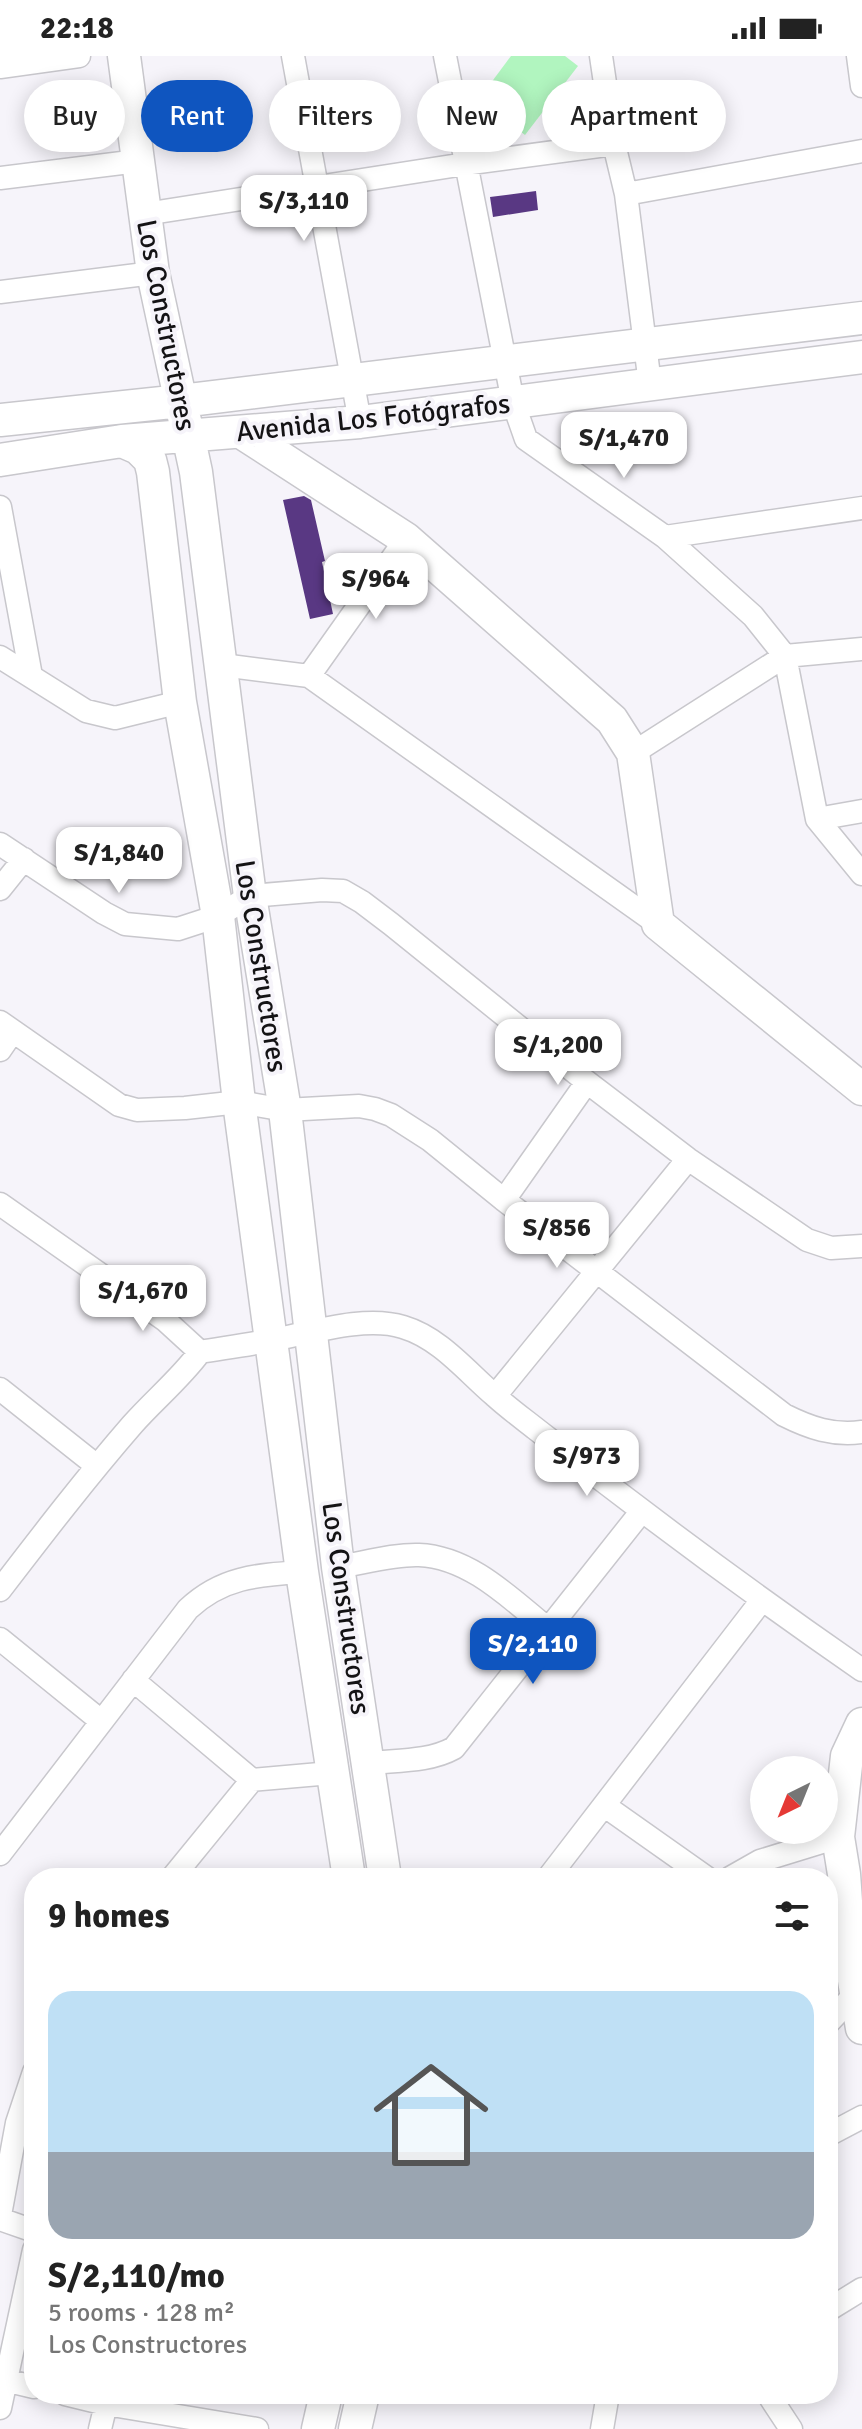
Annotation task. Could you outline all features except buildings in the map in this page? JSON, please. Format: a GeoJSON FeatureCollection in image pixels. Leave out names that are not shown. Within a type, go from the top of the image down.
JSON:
{"type":"FeatureCollection","features":[{"type":"Feature","properties":{"kind":"main road","name":"Los Constructores"},"geometry":{"type":"LineString","coordinates":[[124,56],[153,273],[196,472],[250,896],[285,1110],[338,1567],[384,1868]]}},
{"type":"Feature","properties":{"kind":"main road"},"geometry":{"type":"LineString","coordinates":[[0,420],[181,401],[862,318]]}},
{"type":"Feature","properties":{"kind":"main road","name":"Avenida Los Fotógrafos"},"geometry":{"type":"LineString","coordinates":[[0,460],[122,441],[360,422],[862,357]]}},
{"type":"Feature","properties":{"kind":"main road"},"geometry":{"type":"LineString","coordinates":[[241,432],[406,539],[612,720],[633,753],[658,924],[862,1089]]}},
{"type":"Feature","properties":{"kind":"main road","name":"Los Constructores"},"geometry":{"type":"LineString","coordinates":[[122,441],[138,448],[150,460],[153,472],[180,702],[218,916],[239,1102],[302,1572],[347,1868]]}},
{"type":"Feature","properties":{"kind":"main road"},"geometry":{"type":"LineString","coordinates":[[862,1724],[847,1756],[838,1837],[850,1956],[862,2028]]}},
{"type":"Feature","properties":{"kind":"main road"},"geometry":{"type":"LineString","coordinates":[[318,2429],[324,2404]]}},
{"type":"Feature","properties":{"kind":"main road"},"geometry":{"type":"LineString","coordinates":[[355,2429],[361,2404]]}},
{"type":"Feature","properties":{"kind":"street"},"geometry":{"type":"LineString","coordinates":[[0,67],[79,56]]}},
{"type":"Feature","properties":{"kind":"street"},"geometry":{"type":"LineString","coordinates":[[293,56],[360,422]]}},
{"type":"Feature","properties":{"kind":"street"},"geometry":{"type":"LineString","coordinates":[[445,56],[513,402],[526,439],[665,537],[753,616],[785,656],[817,819],[862,874]]}},
{"type":"Feature","properties":{"kind":"street"},"geometry":{"type":"LineString","coordinates":[[603,56],[606,80]]}},
{"type":"Feature","properties":{"kind":"street"},"geometry":{"type":"LineString","coordinates":[[858,56],[862,86]]}},
{"type":"Feature","properties":{"kind":"street"},"geometry":{"type":"LineString","coordinates":[[626,194],[862,151]]}},
{"type":"Feature","properties":{"kind":"street"},"geometry":{"type":"LineString","coordinates":[[145,214],[554,152]]}},
{"type":"Feature","properties":{"kind":"street"},"geometry":{"type":"LineString","coordinates":[[616,152],[626,194],[650,384]]}},
{"type":"Feature","properties":{"kind":"street"},"geometry":{"type":"LineString","coordinates":[[0,178],[138,161]]}},
{"type":"Feature","properties":{"kind":"street"},"geometry":{"type":"LineString","coordinates":[[0,292],[153,273]]}},
{"type":"Feature","properties":{"kind":"street"},"geometry":{"type":"LineString","coordinates":[[0,507],[31,676]]}},
{"type":"Feature","properties":{"kind":"street"},"geometry":{"type":"LineString","coordinates":[[665,537],[862,508]]}},
{"type":"Feature","properties":{"kind":"street"},"geometry":{"type":"LineString","coordinates":[[309,676],[406,539]]}},
{"type":"Feature","properties":{"kind":"street"},"geometry":{"type":"LineString","coordinates":[[633,753],[785,656],[862,649]]}},
{"type":"Feature","properties":{"kind":"street"},"geometry":{"type":"LineString","coordinates":[[0,657],[86,711],[115,718],[180,702]]}},
{"type":"Feature","properties":{"kind":"street"},"geometry":{"type":"LineString","coordinates":[[222,665],[309,676],[658,924]]}},
{"type":"Feature","properties":{"kind":"street"},"geometry":{"type":"LineString","coordinates":[[817,819],[862,811]]}},
{"type":"Feature","properties":{"kind":"street"},"geometry":{"type":"LineString","coordinates":[[0,844],[125,924],[178,929],[218,916],[250,896],[343,891],[391,924],[688,1159],[807,1240],[831,1248],[862,1246]]}},
{"type":"Feature","properties":{"kind":"street"},"geometry":{"type":"LineString","coordinates":[[0,889],[24,859]]}},
{"type":"Feature","properties":{"kind":"street"},"geometry":{"type":"LineString","coordinates":[[0,1050],[6,1026],[119,1105],[137,1110],[239,1102],[285,1110],[342,1105],[383,1112],[420,1133],[784,1415],[813,1429],[844,1435],[862,1432]]}},
{"type":"Feature","properties":{"kind":"street"},"geometry":{"type":"LineString","coordinates":[[504,1200],[587,1082]]}},
{"type":"Feature","properties":{"kind":"street"},"geometry":{"type":"LineString","coordinates":[[495,1396],[688,1159]]}},
{"type":"Feature","properties":{"kind":"street"},"geometry":{"type":"LineString","coordinates":[[0,1204],[165,1320],[200,1352]]}},
{"type":"Feature","properties":{"kind":"street"},"geometry":{"type":"LineString","coordinates":[[1,1589],[97,1466],[200,1352],[312,1331],[386,1323],[403,1327],[441,1347],[495,1396],[641,1512],[862,1670]]}},
{"type":"Feature","properties":{"kind":"street"},"geometry":{"type":"LineString","coordinates":[[0,1389],[97,1466]]}},
{"type":"Feature","properties":{"kind":"street"},"geometry":{"type":"LineString","coordinates":[[369,1763],[426,1758],[442,1755],[454,1748],[641,1512]]}},
{"type":"Feature","properties":{"kind":"street"},"geometry":{"type":"LineString","coordinates":[[338,1567],[418,1555],[444,1558],[490,1583],[548,1629]]}},
{"type":"Feature","properties":{"kind":"street"},"geometry":{"type":"LineString","coordinates":[[0,1854],[188,1609],[205,1593],[245,1579],[302,1572]]}},
{"type":"Feature","properties":{"kind":"street"},"geometry":{"type":"LineString","coordinates":[[556,1868],[762,1600]]}},
{"type":"Feature","properties":{"kind":"street"},"geometry":{"type":"LineString","coordinates":[[0,1639],[101,1721]]}},
{"type":"Feature","properties":{"kind":"street"},"geometry":{"type":"LineString","coordinates":[[133,1680],[252,1780],[331,1773]]}},
{"type":"Feature","properties":{"kind":"street"},"geometry":{"type":"LineString","coordinates":[[180,1868],[252,1780]]}},
{"type":"Feature","properties":{"kind":"street"},"geometry":{"type":"LineString","coordinates":[[605,1806],[693,1868]]}},
{"type":"Feature","properties":{"kind":"street"},"geometry":{"type":"LineString","coordinates":[[748,1868],[760,1861],[815,1844]]}},
{"type":"Feature","properties":{"kind":"street"},"geometry":{"type":"LineString","coordinates":[[838,2012],[855,1994]]}},
{"type":"Feature","properties":{"kind":"street"},"geometry":{"type":"LineString","coordinates":[[24,2102],[17,2123],[0,2217],[24,2227]]}},
{"type":"Feature","properties":{"kind":"street"},"geometry":{"type":"LineString","coordinates":[[838,2130],[862,2117]]}},
{"type":"Feature","properties":{"kind":"street"},"geometry":{"type":"LineString","coordinates":[[838,2304],[862,2289]]}},
{"type":"Feature","properties":{"kind":"street"},"geometry":{"type":"LineString","coordinates":[[0,2408],[3,2380],[24,2292]]}},
{"type":"Feature","properties":{"kind":"street"},"geometry":{"type":"LineString","coordinates":[[3,2380],[24,2385]]}},
{"type":"Feature","properties":{"kind":"street"},"geometry":{"type":"LineString","coordinates":[[100,2429],[106,2404],[257,2429]]}},
{"type":"Feature","properties":{"kind":"street"},"geometry":{"type":"LineString","coordinates":[[602,2429],[606,2404]]}},
{"type":"Feature","properties":{"kind":"street"},"geometry":{"type":"LineString","coordinates":[[775,2404],[791,2429]]}},
{"type":"Feature","properties":{"kind":"green space"},"geometry":{"type":"Polygon","coordinates":[[[511,56],[565,56],[578,66],[567,80],[542,80],[542,113],[526,134],[526,80],[493,80],[511,56]]]}}]}
